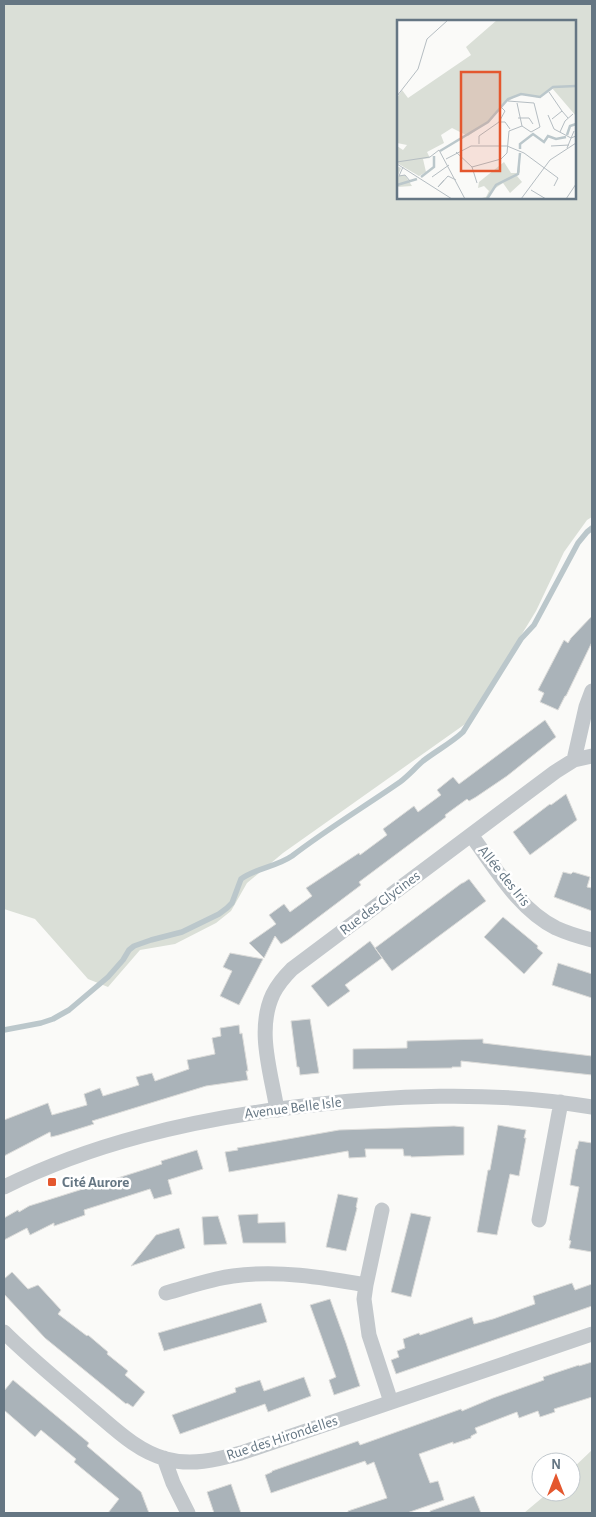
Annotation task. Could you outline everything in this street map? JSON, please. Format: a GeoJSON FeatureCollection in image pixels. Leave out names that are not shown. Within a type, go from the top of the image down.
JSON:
{"type":"FeatureCollection","features":[{"type":"Feature","properties":{"kind":"street"},"geometry":{"type":"LineString","coordinates":[[574,760],[586,707],[592,692]]}},
{"type":"Feature","properties":{"kind":"street","name":"Rue des Glycines"},"geometry":{"type":"LineString","coordinates":[[277,1110],[265,1027],[273,994],[282,980],[292,969],[554,772],[574,760],[592,756]]}},
{"type":"Feature","properties":{"kind":"street","name":"Allée des Iris"},"geometry":{"type":"LineString","coordinates":[[471,835],[509,886],[526,905],[556,928],[592,940]]}},
{"type":"Feature","properties":{"kind":"street","name":"Avenue Belle Isle"},"geometry":{"type":"LineString","coordinates":[[4,1187],[50,1166],[132,1138],[193,1123],[277,1110],[364,1100],[440,1095],[502,1097],[561,1102],[592,1107]]}},
{"type":"Feature","properties":{"kind":"street"},"geometry":{"type":"LineString","coordinates":[[539,1220],[561,1102]]}},
{"type":"Feature","properties":{"kind":"street"},"geometry":{"type":"LineString","coordinates":[[382,1210],[364,1298],[369,1335],[391,1402]]}},
{"type":"Feature","properties":{"kind":"street"},"geometry":{"type":"LineString","coordinates":[[166,1293],[232,1276],[260,1273],[286,1273],[366,1285]]}},
{"type":"Feature","properties":{"kind":"street","name":"Rue des Hirondelles"},"geometry":{"type":"LineString","coordinates":[[4,1332],[51,1376],[128,1440],[164,1458],[185,1462],[202,1462],[222,1458],[592,1334]]}},
{"type":"Feature","properties":{"kind":"street"},"geometry":{"type":"LineString","coordinates":[[164,1458],[173,1483],[188,1513]]}},
{"type":"Feature","properties":{"kind":"shaded area"},"geometry":{"type":"Polygon","coordinates":[[[4,4],[592,4],[592,517],[587,520],[564,552],[536,611],[468,722],[283,853],[247,883],[231,911],[216,923],[175,944],[140,950],[108,987],[88,979],[35,919],[4,909],[4,4]]]}},
{"type":"Feature","properties":{"kind":"shaded area"},"geometry":{"type":"Polygon","coordinates":[[[592,1450],[592,1513],[524,1513],[537,1502],[581,1502],[581,1460],[592,1450]]]}},
{"type":"Feature","properties":{"kind":"building"},"geometry":{"type":"Polygon","coordinates":[[[592,616],[592,642],[558,710],[540,702],[544,693],[538,690],[564,640],[568,643],[592,616]]]}},
{"type":"Feature","properties":{"kind":"building"},"geometry":{"type":"Polygon","coordinates":[[[545,720],[556,737],[507,776],[476,797],[469,801],[467,799],[445,815],[446,817],[359,882],[361,885],[288,940],[281,944],[275,936],[264,958],[249,943],[276,924],[269,915],[284,904],[290,912],[312,896],[306,888],[359,853],[360,855],[387,835],[383,829],[414,806],[418,812],[441,795],[437,790],[453,777],[459,784],[545,720]]]}},
{"type":"Feature","properties":{"kind":"building"},"geometry":{"type":"Polygon","coordinates":[[[566,794],[577,820],[530,855],[513,832],[566,794]]]}},
{"type":"Feature","properties":{"kind":"building"},"geometry":{"type":"Polygon","coordinates":[[[563,872],[571,874],[573,872],[590,877],[587,887],[592,888],[592,911],[554,897],[563,872]]]}},
{"type":"Feature","properties":{"kind":"building"},"geometry":{"type":"Polygon","coordinates":[[[469,879],[486,901],[392,971],[375,948],[469,879]]]}},
{"type":"Feature","properties":{"kind":"building"},"geometry":{"type":"Polygon","coordinates":[[[503,917],[538,946],[537,948],[543,953],[524,974],[484,937],[503,917]]]}},
{"type":"Feature","properties":{"kind":"building"},"geometry":{"type":"Polygon","coordinates":[[[370,941],[382,958],[345,985],[350,991],[328,1007],[311,986],[370,941]]]}},
{"type":"Feature","properties":{"kind":"building"},"geometry":{"type":"Polygon","coordinates":[[[230,953],[263,959],[239,1005],[220,996],[232,971],[223,967],[230,953]]]}},
{"type":"Feature","properties":{"kind":"building"},"geometry":{"type":"Polygon","coordinates":[[[558,963],[592,974],[592,998],[552,985],[558,963]]]}},
{"type":"Feature","properties":{"kind":"building"},"geometry":{"type":"Polygon","coordinates":[[[310,1019],[319,1073],[300,1075],[299,1067],[297,1067],[291,1021],[310,1019]]]}},
{"type":"Feature","properties":{"kind":"building"},"geometry":{"type":"Polygon","coordinates":[[[239,1025],[240,1034],[242,1033],[248,1080],[206,1086],[92,1121],[94,1124],[59,1135],[51,1137],[50,1132],[4,1156],[4,1120],[48,1103],[52,1115],[87,1105],[84,1094],[100,1088],[103,1096],[139,1085],[136,1077],[152,1073],[155,1081],[189,1069],[187,1060],[215,1054],[212,1038],[221,1036],[220,1028],[239,1025]]]}},
{"type":"Feature","properties":{"kind":"building"},"geometry":{"type":"Polygon","coordinates":[[[483,1039],[483,1043],[592,1056],[592,1075],[461,1061],[461,1067],[452,1068],[353,1069],[353,1049],[407,1048],[407,1041],[483,1039]]]}},
{"type":"Feature","properties":{"kind":"building"},"geometry":{"type":"Polygon","coordinates":[[[498,1125],[526,1130],[524,1138],[526,1138],[519,1176],[510,1174],[497,1235],[477,1232],[498,1125]]]}},
{"type":"Feature","properties":{"kind":"building"},"geometry":{"type":"Polygon","coordinates":[[[464,1127],[464,1155],[411,1157],[404,1156],[403,1149],[365,1149],[366,1157],[349,1158],[348,1151],[229,1172],[225,1152],[238,1150],[237,1148],[339,1130],[464,1127]]]}},
{"type":"Feature","properties":{"kind":"building"},"geometry":{"type":"Polygon","coordinates":[[[579,1141],[592,1143],[592,1252],[569,1248],[579,1187],[570,1185],[579,1141]]]}},
{"type":"Feature","properties":{"kind":"building"},"geometry":{"type":"Polygon","coordinates":[[[197,1150],[203,1169],[168,1180],[172,1194],[154,1199],[150,1189],[84,1210],[85,1215],[54,1226],[54,1223],[30,1235],[27,1228],[4,1240],[4,1218],[18,1210],[19,1212],[29,1206],[162,1164],[161,1161],[197,1150]]]}},
{"type":"Feature","properties":{"kind":"building"},"geometry":{"type":"Polygon","coordinates":[[[338,1194],[358,1198],[346,1251],[326,1247],[338,1194]]]}},
{"type":"Feature","properties":{"kind":"building"},"geometry":{"type":"Polygon","coordinates":[[[411,1213],[431,1217],[411,1297],[391,1292],[411,1213]]]}},
{"type":"Feature","properties":{"kind":"building"},"geometry":{"type":"Polygon","coordinates":[[[258,1214],[258,1223],[285,1222],[286,1243],[243,1243],[238,1215],[258,1214]]]}},
{"type":"Feature","properties":{"kind":"building"},"geometry":{"type":"Polygon","coordinates":[[[218,1216],[227,1244],[204,1245],[202,1217],[218,1216]]]}},
{"type":"Feature","properties":{"kind":"building"},"geometry":{"type":"Polygon","coordinates":[[[179,1228],[185,1248],[131,1266],[156,1235],[179,1228]]]}},
{"type":"Feature","properties":{"kind":"building"},"geometry":{"type":"Polygon","coordinates":[[[12,1272],[28,1289],[38,1285],[61,1310],[58,1314],[88,1335],[128,1371],[125,1375],[145,1392],[133,1407],[126,1404],[45,1338],[4,1294],[4,1279],[12,1272]]]}},
{"type":"Feature","properties":{"kind":"building"},"geometry":{"type":"Polygon","coordinates":[[[572,1283],[575,1290],[592,1284],[592,1306],[396,1374],[391,1360],[399,1357],[397,1351],[405,1348],[403,1339],[472,1317],[474,1324],[493,1319],[535,1304],[533,1296],[572,1283]]]}},
{"type":"Feature","properties":{"kind":"building"},"geometry":{"type":"Polygon","coordinates":[[[330,1299],[360,1386],[334,1395],[329,1380],[336,1377],[310,1305],[330,1299]]]}},
{"type":"Feature","properties":{"kind":"building"},"geometry":{"type":"Polygon","coordinates":[[[261,1303],[267,1322],[164,1351],[158,1333],[261,1303]]]}},
{"type":"Feature","properties":{"kind":"building"},"geometry":{"type":"Polygon","coordinates":[[[592,1362],[592,1397],[554,1409],[555,1412],[540,1417],[538,1411],[519,1418],[517,1412],[475,1428],[477,1433],[471,1436],[471,1438],[419,1454],[430,1483],[438,1481],[444,1500],[407,1513],[348,1513],[348,1511],[387,1498],[374,1462],[367,1465],[365,1461],[271,1493],[265,1475],[272,1471],[358,1441],[360,1445],[461,1409],[462,1411],[544,1380],[543,1377],[592,1362]]]}},
{"type":"Feature","properties":{"kind":"building"},"geometry":{"type":"Polygon","coordinates":[[[304,1377],[311,1396],[268,1412],[265,1404],[180,1434],[172,1415],[236,1392],[235,1388],[260,1380],[264,1391],[304,1377]]]}},
{"type":"Feature","properties":{"kind":"building"},"geometry":{"type":"Polygon","coordinates":[[[13,1380],[89,1443],[87,1446],[141,1492],[149,1513],[108,1513],[119,1499],[74,1462],[76,1459],[41,1430],[35,1437],[4,1410],[4,1391],[13,1380]]]}},
{"type":"Feature","properties":{"kind":"building"},"geometry":{"type":"Polygon","coordinates":[[[231,1484],[241,1513],[214,1513],[207,1492],[231,1484]]]}},
{"type":"Feature","properties":{"kind":"building"},"geometry":{"type":"Polygon","coordinates":[[[474,1496],[481,1513],[430,1513],[430,1511],[474,1496]]]}},
{"type":"Feature","properties":{"kind":"waterway"},"geometry":{"type":"LineString","coordinates":[[4,1030],[53,1019],[69,1010],[108,977],[134,946],[182,932],[219,914],[232,903],[241,879],[292,856],[400,782],[423,761],[463,732],[521,639],[534,625],[578,543],[592,528]]}},
{"type":"Feature","properties":{"kind":"place","name":"Cité Aurore"},"geometry":{"type":"Point","coordinates":[52,1182]}}]}
